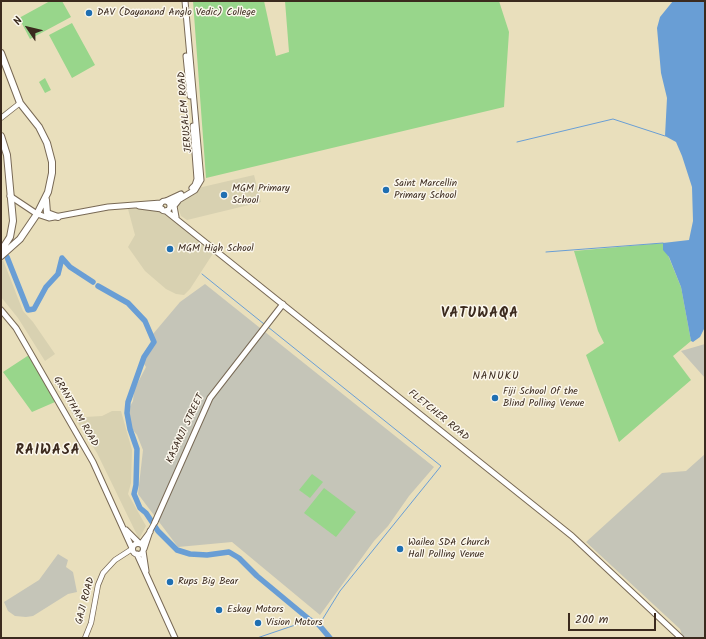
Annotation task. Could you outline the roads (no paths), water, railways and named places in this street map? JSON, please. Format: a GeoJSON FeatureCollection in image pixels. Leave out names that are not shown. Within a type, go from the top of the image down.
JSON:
{"type":"FeatureCollection","features":[{"type":"Feature","properties":{"kind":"highway"},"geometry":{"type":"LineString","coordinates":[[1,53],[20,103],[39,127],[47,143],[52,162],[51,182],[48,192],[37,214],[20,239],[1,256]]}},
{"type":"Feature","properties":{"kind":"highway"},"geometry":{"type":"LineString","coordinates":[[1,136],[7,156],[12,221],[11,232],[1,251]]}},
{"type":"Feature","properties":{"kind":"highway"},"geometry":{"type":"LineString","coordinates":[[48,192],[46,212],[50,215],[58,216]]}},
{"type":"Feature","properties":{"kind":"main road","name":"JERUSALEM ROAD"},"geometry":{"type":"LineString","coordinates":[[166,206],[192,188],[197,179],[181,1]]}},
{"type":"Feature","properties":{"kind":"main road","name":"JERUSALEM ROAD"},"geometry":{"type":"LineString","coordinates":[[166,206],[190,193],[198,187],[201,180],[185,1]]}},
{"type":"Feature","properties":{"kind":"main road"},"geometry":{"type":"LineString","coordinates":[[176,218],[174,206],[190,193]]}},
{"type":"Feature","properties":{"kind":"main road"},"geometry":{"type":"LineString","coordinates":[[10,196],[37,214],[49,218],[108,207],[166,206]]}},
{"type":"Feature","properties":{"kind":"main road","name":"FLETCHER ROAD"},"geometry":{"type":"LineString","coordinates":[[166,206],[176,218],[578,541],[679,637]]}},
{"type":"Feature","properties":{"kind":"main road","name":"KASANJI STREET"},"geometry":{"type":"LineString","coordinates":[[143,550],[214,391],[283,304]]}},
{"type":"Feature","properties":{"kind":"main road","name":"GRANTHAM ROAD"},"geometry":{"type":"LineString","coordinates":[[1,310],[16,328],[93,462],[175,638]]}},
{"type":"Feature","properties":{"kind":"main road","name":"KASANJI STREET"},"geometry":{"type":"LineString","coordinates":[[140,543],[152,527]]}},
{"type":"Feature","properties":{"kind":"main road","name":"GRANTHAM ROAD"},"geometry":{"type":"LineString","coordinates":[[124,528],[140,543],[143,550],[146,576]]}},
{"type":"Feature","properties":{"kind":"main road"},"geometry":{"type":"LineString","coordinates":[[140,543],[134,544],[134,551],[143,550]]}},
{"type":"Feature","properties":{"kind":"street"},"geometry":{"type":"LineString","coordinates":[[1,118],[20,103]]}},
{"type":"Feature","properties":{"kind":"street","name":"GAJI ROAD"},"geometry":{"type":"LineString","coordinates":[[85,638],[101,578],[108,567],[124,555],[134,551]]}},
{"type":"Feature","properties":{"kind":"water"},"geometry":{"type":"Polygon","coordinates":[[[673,1],[705,1],[705,327],[700,337],[693,342],[691,341],[681,287],[669,257],[663,250],[663,243],[689,240],[693,221],[692,187],[682,156],[676,142],[665,136],[667,98],[661,73],[657,28],[660,17],[673,1]]]}},
{"type":"Feature","properties":{"kind":"waterway"},"geometry":{"type":"LineString","coordinates":[[517,142],[613,119],[665,136]]}},
{"type":"Feature","properties":{"kind":"waterway"},"geometry":{"type":"LineString","coordinates":[[546,252],[663,243]]}},
{"type":"Feature","properties":{"kind":"waterway"},"geometry":{"type":"LineString","coordinates":[[7,257],[28,310],[34,309],[46,287],[58,274],[62,258],[70,267],[93,282]]}},
{"type":"Feature","properties":{"kind":"waterway"},"geometry":{"type":"LineString","coordinates":[[202,274],[264,324]]}},
{"type":"Feature","properties":{"kind":"waterway"},"geometry":{"type":"LineString","coordinates":[[98,286],[128,303],[145,321],[154,342],[144,357],[128,402],[127,413],[130,429],[137,449],[136,485],[134,494],[140,508],[146,513],[158,531],[177,550],[190,554],[207,555],[229,552],[239,558],[257,576],[310,620],[319,625],[330,638]]}},
{"type":"Feature","properties":{"kind":"waterway"},"geometry":{"type":"LineString","coordinates":[[268,327],[441,466],[340,591],[319,625]]}},
{"type":"Feature","properties":{"kind":"waterway"},"geometry":{"type":"LineString","coordinates":[[257,638],[310,620]]}},
{"type":"Feature","properties":{"kind":"place","name":"DAV (Dayanand Anglo Vedic) College"},"geometry":{"type":"Point","coordinates":[89,13]}},
{"type":"Feature","properties":{"kind":"place","name":"Saint Marcellin Primary School"},"geometry":{"type":"Point","coordinates":[386,190]}},
{"type":"Feature","properties":{"kind":"place","name":"MGM Primary School"},"geometry":{"type":"Point","coordinates":[224,195]}},
{"type":"Feature","properties":{"kind":"place","name":"MGM High School"},"geometry":{"type":"Point","coordinates":[170,249]}},
{"type":"Feature","properties":{"kind":"place","name":"Fiji School Of the Blind Polling Venue"},"geometry":{"type":"Point","coordinates":[495,398]}},
{"type":"Feature","properties":{"kind":"place","name":"Wailea SDA Church Hall Polling Venue"},"geometry":{"type":"Point","coordinates":[400,549]}},
{"type":"Feature","properties":{"kind":"place","name":"Rups Big Bear"},"geometry":{"type":"Point","coordinates":[170,582]}},
{"type":"Feature","properties":{"kind":"place","name":"Eskay Motors"},"geometry":{"type":"Point","coordinates":[219,610]}},
{"type":"Feature","properties":{"kind":"place","name":"Vision Motors"},"geometry":{"type":"Point","coordinates":[258,623]}},
{"type":"Feature","properties":{"kind":"district","name":"VATUWAQA"},"geometry":{"type":"Point","coordinates":[480,315]}},
{"type":"Feature","properties":{"kind":"district","name":"NANUKU"},"geometry":{"type":"Point","coordinates":[496,377]}},
{"type":"Feature","properties":{"kind":"district","name":"RAIWASA"},"geometry":{"type":"Point","coordinates":[48,452]}}]}
